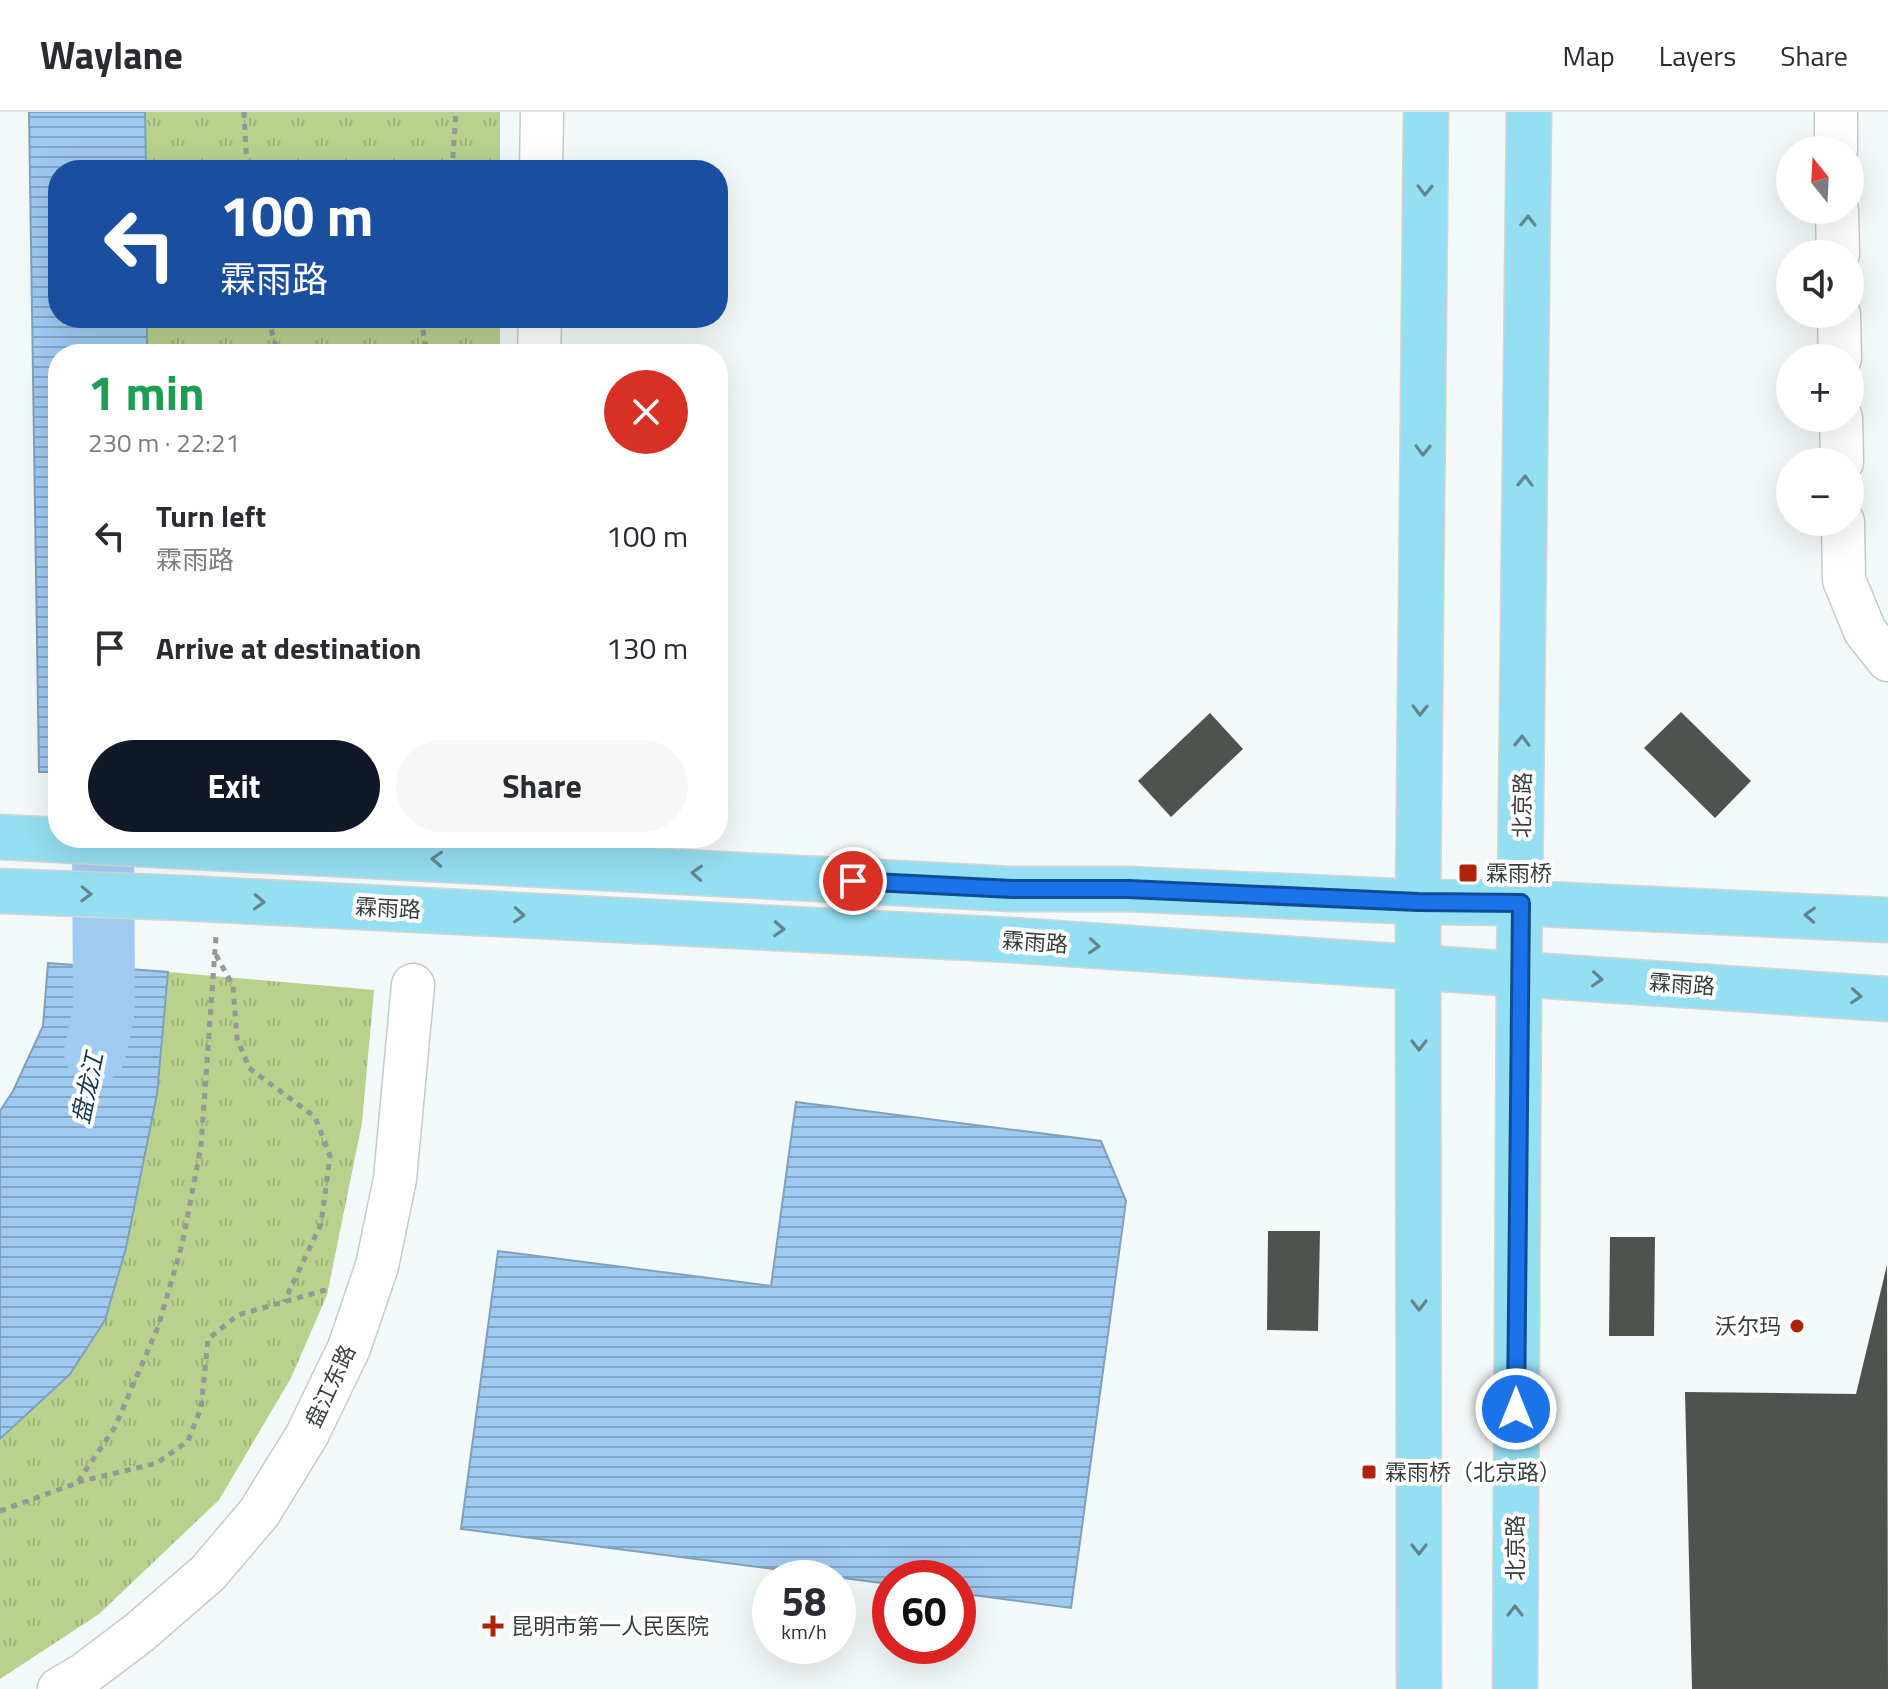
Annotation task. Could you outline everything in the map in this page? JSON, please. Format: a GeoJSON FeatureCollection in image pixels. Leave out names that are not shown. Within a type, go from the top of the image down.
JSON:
{"type":"FeatureCollection","features":[{"type":"Feature","properties":{"kind":"main road"},"geometry":{"type":"LineString","coordinates":[[1419,1689],[1418,902],[1426,112]]}},
{"type":"Feature","properties":{"kind":"main road","name":"北京路"},"geometry":{"type":"LineString","coordinates":[[1515,1689],[1529,112]]}},
{"type":"Feature","properties":{"kind":"main road"},"geometry":{"type":"LineString","coordinates":[[6,837],[48,839]]}},
{"type":"Feature","properties":{"kind":"main road"},"geometry":{"type":"LineString","coordinates":[[323,848],[534,851],[1012,889],[1128,889],[1888,920]]}},
{"type":"Feature","properties":{"kind":"main road","name":"霖雨路"},"geometry":{"type":"LineString","coordinates":[[4,891],[1010,940],[1888,999]]}},
{"type":"Feature","properties":{"kind":"street"},"geometry":{"type":"LineString","coordinates":[[541,160],[542,112]]}},
{"type":"Feature","properties":{"kind":"street"},"geometry":{"type":"LineString","coordinates":[[1836,112],[1836,136]]}},
{"type":"Feature","properties":{"kind":"street"},"geometry":{"type":"LineString","coordinates":[[1843,536],[1844,580],[1865,631],[1888,660]]}},
{"type":"Feature","properties":{"kind":"street","name":"盘江东路"},"geometry":{"type":"LineString","coordinates":[[59,1689],[140,1632],[208,1573],[259,1513],[307,1435],[349,1348],[377,1266],[395,1179],[413,985]]}},
{"type":"Feature","properties":{"kind":"path"},"geometry":{"type":"LineString","coordinates":[[244,112],[246,160]]}},
{"type":"Feature","properties":{"kind":"path"},"geometry":{"type":"LineString","coordinates":[[453,160],[456,112]]}},
{"type":"Feature","properties":{"kind":"path"},"geometry":{"type":"LineString","coordinates":[[200,899],[215,953],[233,986],[237,1038],[249,1068],[315,1117],[330,1156],[321,1224],[284,1302]]}},
{"type":"Feature","properties":{"kind":"path"},"geometry":{"type":"LineString","coordinates":[[77,1483],[115,1427],[158,1327],[182,1245],[201,1146],[215,953]]}},
{"type":"Feature","properties":{"kind":"path"},"geometry":{"type":"LineString","coordinates":[[0,1511],[77,1483],[157,1463],[188,1441],[201,1408],[208,1339],[238,1315],[327,1289],[370,1286]]}},
{"type":"Feature","properties":{"kind":"green space"},"geometry":{"type":"Polygon","coordinates":[[[145,112],[500,112],[500,160],[146,160],[145,112]]]}},
{"type":"Feature","properties":{"kind":"green space"},"geometry":{"type":"Polygon","coordinates":[[[147,328],[500,328],[500,344],[147,344],[147,328]]]}},
{"type":"Feature","properties":{"kind":"green space"},"geometry":{"type":"Polygon","coordinates":[[[168,972],[374,990],[362,1123],[327,1295],[291,1378],[219,1500],[99,1614],[0,1679],[0,1439],[70,1374],[105,1320],[126,1248],[157,1094],[168,972]]]}},
{"type":"Feature","properties":{"kind":"water"},"geometry":{"type":"Polygon","coordinates":[[[29,112],[145,112],[146,160],[48,160],[48,328],[147,328],[147,344],[48,344],[48,772],[39,772],[29,112]]]}},
{"type":"Feature","properties":{"kind":"water"},"geometry":{"type":"Polygon","coordinates":[[[48,963],[168,972],[157,1094],[126,1248],[105,1320],[70,1374],[0,1439],[0,1111],[13,1091],[43,1026],[48,963]]]}},
{"type":"Feature","properties":{"kind":"water"},"geometry":{"type":"Polygon","coordinates":[[[796,1102],[1101,1141],[1126,1201],[1071,1608],[976,1595],[976,1560],[872,1560],[872,1582],[856,1580],[856,1560],[752,1560],[752,1566],[461,1529],[498,1251],[771,1286],[796,1102]]]}},
{"type":"Feature","properties":{"kind":"building"},"geometry":{"type":"Polygon","coordinates":[[[1681,712],[1751,781],[1715,818],[1644,748],[1681,712]]]}},
{"type":"Feature","properties":{"kind":"building"},"geometry":{"type":"Polygon","coordinates":[[[1210,713],[1243,749],[1171,817],[1138,781],[1210,713]]]}},
{"type":"Feature","properties":{"kind":"building"},"geometry":{"type":"Polygon","coordinates":[[[1268,1231],[1320,1231],[1318,1331],[1267,1330],[1268,1231]]]}},
{"type":"Feature","properties":{"kind":"building"},"geometry":{"type":"Polygon","coordinates":[[[1610,1237],[1655,1237],[1654,1336],[1609,1336],[1610,1237]]]}},
{"type":"Feature","properties":{"kind":"building"},"geometry":{"type":"Polygon","coordinates":[[[1887,1265],[1888,1689],[1692,1689],[1685,1392],[1856,1394],[1887,1265]]]}},
{"type":"Feature","properties":{"kind":"waterway","name":"盘龙江"},"geometry":{"type":"LineString","coordinates":[[95,1052],[104,1010],[103,848]]}},
{"type":"Feature","properties":{"kind":"place","name":"霖雨桥"},"geometry":{"type":"Point","coordinates":[1468,873]}},
{"type":"Feature","properties":{"kind":"place","name":"沃尔玛"},"geometry":{"type":"Point","coordinates":[1797,1326]}},
{"type":"Feature","properties":{"kind":"place","name":"霖雨桥（北京路）"},"geometry":{"type":"Point","coordinates":[1369,1472]}},
{"type":"Feature","properties":{"kind":"place","name":"昆明市第一人民医院"},"geometry":{"type":"Point","coordinates":[493,1626]}},
{"type":"Feature","properties":{"kind":"route"},"geometry":{"type":"LineString","coordinates":[[853,881],[1012,889],[1128,889],[1418,902],[1521,903],[1516,1409]]}}]}
